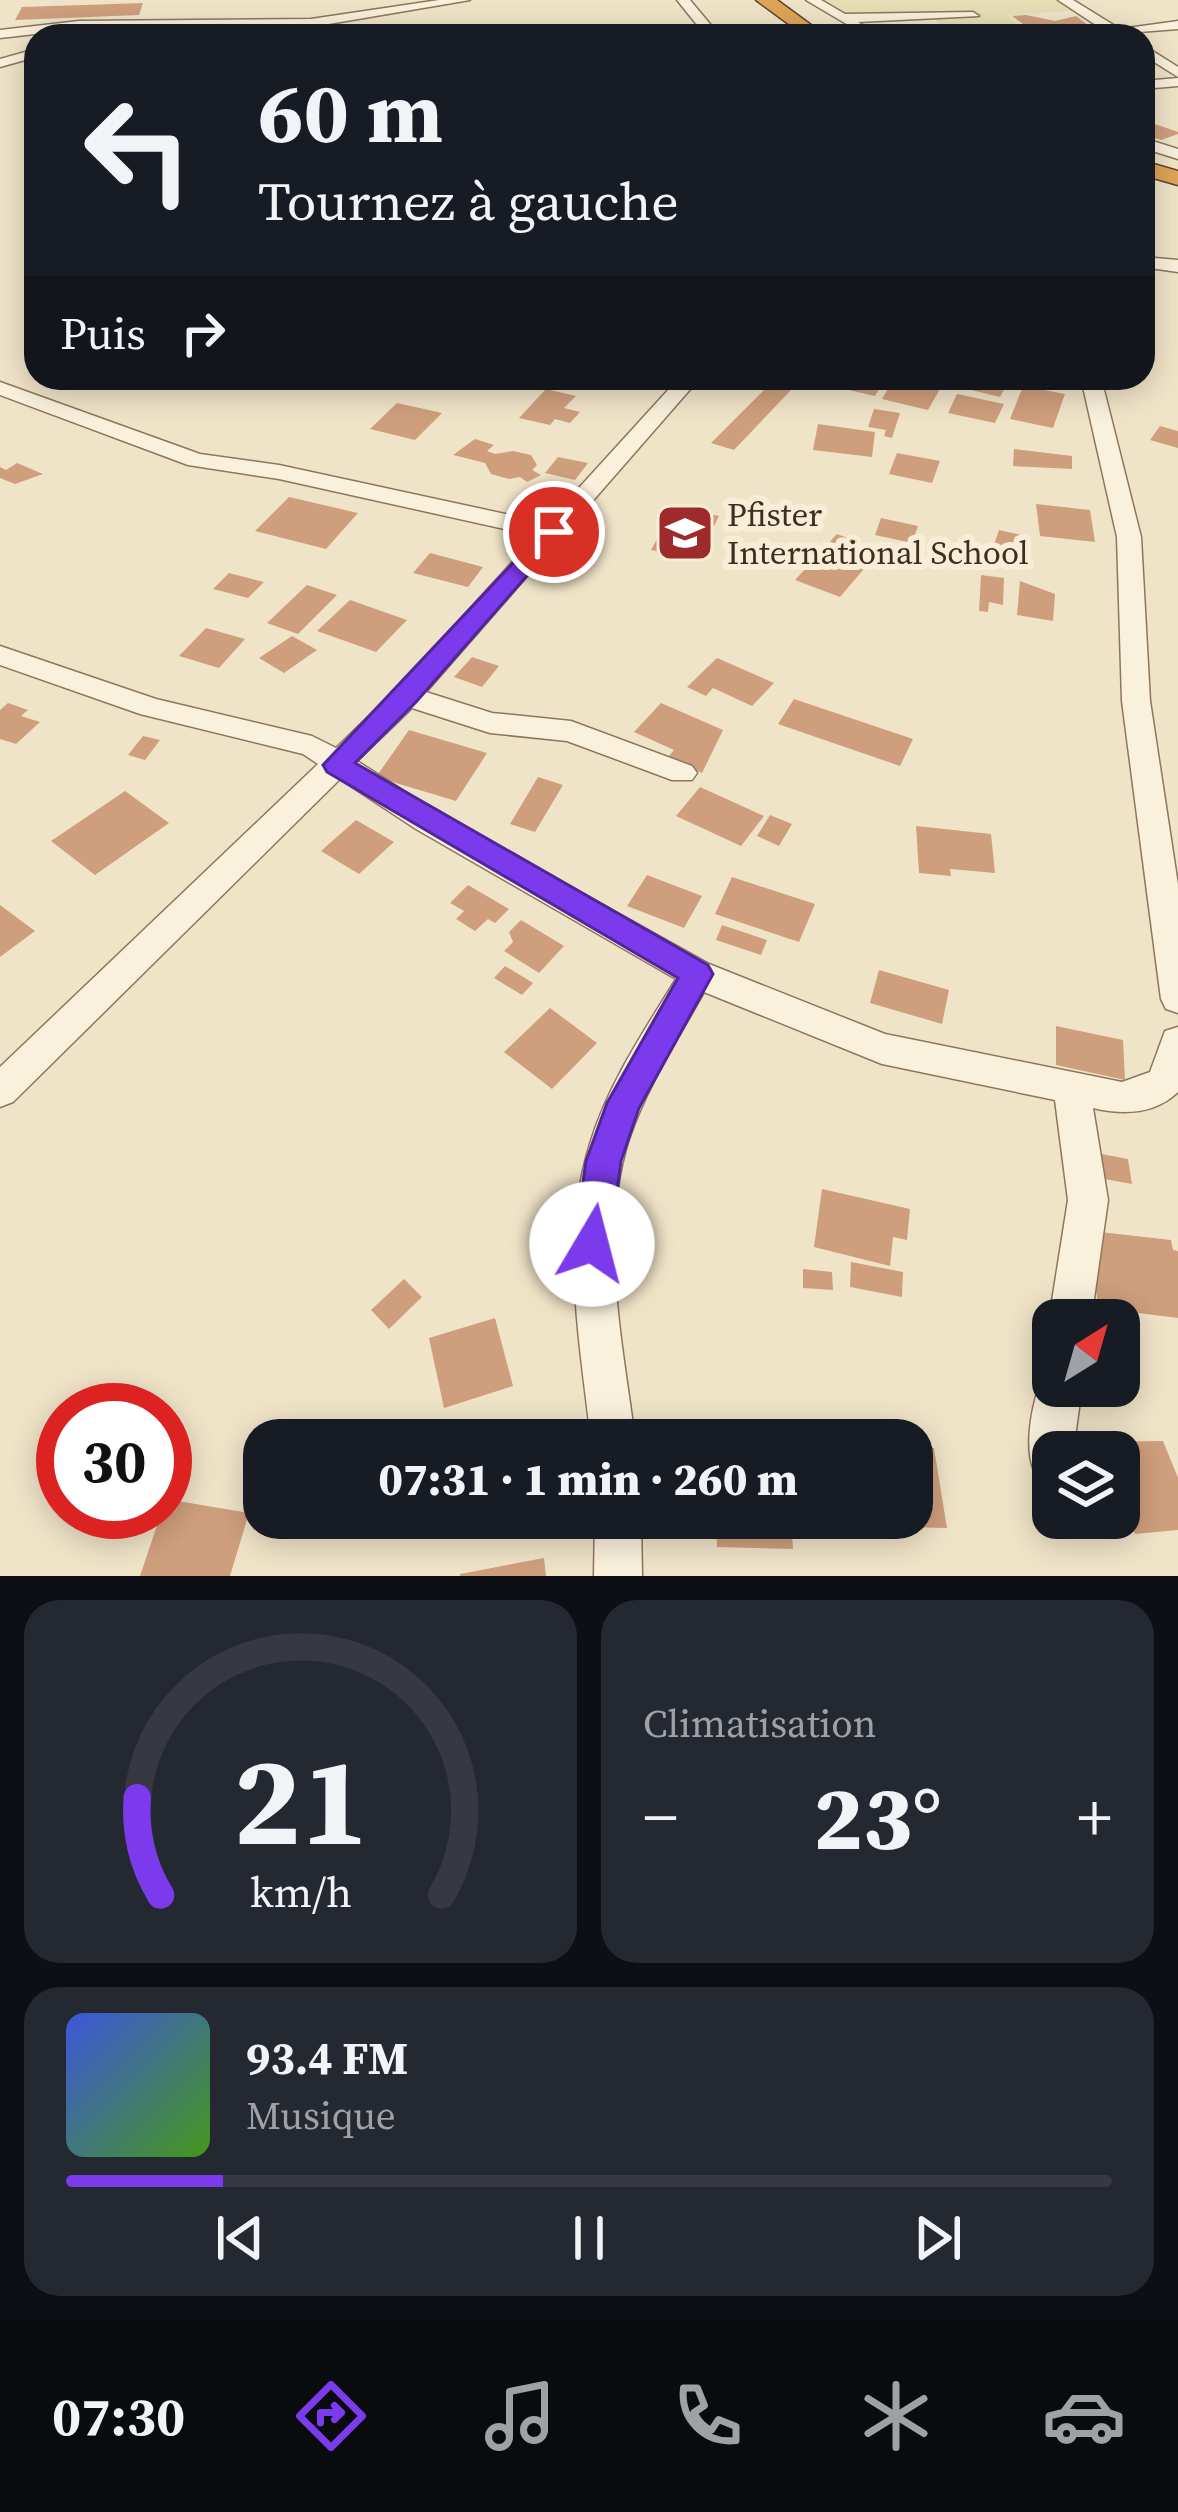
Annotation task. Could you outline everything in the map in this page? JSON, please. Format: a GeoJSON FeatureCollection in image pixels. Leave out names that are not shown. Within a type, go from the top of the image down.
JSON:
{"type":"FeatureCollection","features":[{"type":"Feature","properties":{"kind":"highway"},"geometry":{"type":"LineString","coordinates":[[765,0],[800,24]]}},
{"type":"Feature","properties":{"kind":"street"},"geometry":{"type":"LineString","coordinates":[[259,24],[311,22],[464,0]]}},
{"type":"Feature","properties":{"kind":"street"},"geometry":{"type":"LineString","coordinates":[[683,0],[703,24]]}},
{"type":"Feature","properties":{"kind":"street"},"geometry":{"type":"LineString","coordinates":[[812,0],[853,24]]}},
{"type":"Feature","properties":{"kind":"street"},"geometry":{"type":"LineString","coordinates":[[1064,0],[1104,24]]}},
{"type":"Feature","properties":{"kind":"street"},"geometry":{"type":"LineString","coordinates":[[842,18],[973,16]]}},
{"type":"Feature","properties":{"kind":"street"},"geometry":{"type":"LineString","coordinates":[[0,388],[196,460],[279,472],[554,532]]}},
{"type":"Feature","properties":{"kind":"street"},"geometry":{"type":"LineString","coordinates":[[0,1091],[407,696],[679,390]]}},
{"type":"Feature","properties":{"kind":"street"},"geometry":{"type":"LineString","coordinates":[[1094,390],[1129,537],[1136,701],[1178,999]]}},
{"type":"Feature","properties":{"kind":"street"},"geometry":{"type":"LineString","coordinates":[[0,655],[150,707],[312,746],[337,765],[697,974],[882,1049],[1122,1098],[1152,1094],[1176,1067]]}},
{"type":"Feature","properties":{"kind":"street"},"geometry":{"type":"LineString","coordinates":[[407,696],[510,728],[571,731],[682,772]]}},
{"type":"Feature","properties":{"kind":"street"},"geometry":{"type":"LineString","coordinates":[[611,1419],[592,1244],[603,1161],[623,1103],[697,974]]}},
{"type":"Feature","properties":{"kind":"street"},"geometry":{"type":"LineString","coordinates":[[1071,1087],[1088,1200],[1073,1299]]}},
{"type":"Feature","properties":{"kind":"street"},"geometry":{"type":"LineString","coordinates":[[618,1539],[618,1576]]}},
{"type":"Feature","properties":{"kind":"shaded area"},"geometry":{"type":"Polygon","coordinates":[[[815,0],[1057,0],[1072,11],[1006,15],[1016,24],[940,24],[936,20],[949,17],[844,18],[815,0]]]}},
{"type":"Feature","properties":{"kind":"building"},"geometry":{"type":"Polygon","coordinates":[[[143,3],[139,15],[15,20],[22,7],[143,3]]]}},
{"type":"Feature","properties":{"kind":"building"},"geometry":{"type":"Polygon","coordinates":[[[1012,16],[1055,21],[1076,16],[1086,24],[1023,24],[1012,16]]]}},
{"type":"Feature","properties":{"kind":"building"},"geometry":{"type":"Polygon","coordinates":[[[1155,124],[1178,132],[1178,134],[1155,138],[1155,124]]]}},
{"type":"Feature","properties":{"kind":"building"},"geometry":{"type":"Polygon","coordinates":[[[545,390],[576,396],[564,408],[580,412],[570,423],[555,419],[550,425],[519,418],[545,390]]]}},
{"type":"Feature","properties":{"kind":"building"},"geometry":{"type":"Polygon","coordinates":[[[764,390],[791,390],[734,450],[711,443],[764,390]]]}},
{"type":"Feature","properties":{"kind":"building"},"geometry":{"type":"Polygon","coordinates":[[[887,390],[939,390],[928,410],[882,399],[887,390]]]}},
{"type":"Feature","properties":{"kind":"building"},"geometry":{"type":"Polygon","coordinates":[[[971,390],[1004,390],[1000,397],[971,390]]]}},
{"type":"Feature","properties":{"kind":"building"},"geometry":{"type":"Polygon","coordinates":[[[1021,390],[1065,394],[1053,428],[1010,419],[1021,390]]]}},
{"type":"Feature","properties":{"kind":"building"},"geometry":{"type":"Polygon","coordinates":[[[957,394],[1004,404],[995,423],[948,413],[957,394]]]}},
{"type":"Feature","properties":{"kind":"building"},"geometry":{"type":"Polygon","coordinates":[[[397,403],[442,413],[415,440],[370,429],[397,403]]]}},
{"type":"Feature","properties":{"kind":"building"},"geometry":{"type":"Polygon","coordinates":[[[874,409],[900,413],[892,438],[884,436],[886,430],[868,427],[874,409]]]}},
{"type":"Feature","properties":{"kind":"building"},"geometry":{"type":"Polygon","coordinates":[[[818,424],[875,432],[872,457],[813,450],[818,424]]]}},
{"type":"Feature","properties":{"kind":"building"},"geometry":{"type":"Polygon","coordinates":[[[1160,426],[1178,431],[1178,448],[1150,440],[1160,426]]]}},
{"type":"Feature","properties":{"kind":"building"},"geometry":{"type":"Polygon","coordinates":[[[475,439],[494,445],[487,451],[495,454],[531,455],[537,465],[532,470],[541,475],[527,482],[520,477],[509,479],[491,474],[485,463],[453,455],[475,439]]]}},
{"type":"Feature","properties":{"kind":"building"},"geometry":{"type":"Polygon","coordinates":[[[1014,449],[1072,456],[1072,469],[1013,466],[1014,449]]]}},
{"type":"Feature","properties":{"kind":"building"},"geometry":{"type":"Polygon","coordinates":[[[897,453],[940,461],[932,483],[889,474],[897,453]]]}},
{"type":"Feature","properties":{"kind":"building"},"geometry":{"type":"Polygon","coordinates":[[[558,457],[588,463],[575,480],[545,473],[558,457]]]}},
{"type":"Feature","properties":{"kind":"building"},"geometry":{"type":"Polygon","coordinates":[[[17,463],[43,474],[15,484],[0,478],[0,467],[6,470],[17,463]]]}},
{"type":"Feature","properties":{"kind":"building"},"geometry":{"type":"Polygon","coordinates":[[[289,497],[358,513],[326,549],[255,531],[289,497]]]}},
{"type":"Feature","properties":{"kind":"building"},"geometry":{"type":"Polygon","coordinates":[[[1036,504],[1090,510],[1095,542],[1040,536],[1036,504]]]}},
{"type":"Feature","properties":{"kind":"building","name":"Pfister International School"},"geometry":{"type":"Polygon","coordinates":[[[674,507],[719,516],[697,560],[651,550],[674,507]]]}},
{"type":"Feature","properties":{"kind":"building"},"geometry":{"type":"Polygon","coordinates":[[[881,518],[918,526],[912,543],[875,535],[881,518]]]}},
{"type":"Feature","properties":{"kind":"building"},"geometry":{"type":"Polygon","coordinates":[[[999,530],[1021,535],[1015,556],[992,550],[999,530]]]}},
{"type":"Feature","properties":{"kind":"building"},"geometry":{"type":"Polygon","coordinates":[[[837,534],[880,550],[840,597],[795,580],[837,534]]]}},
{"type":"Feature","properties":{"kind":"building"},"geometry":{"type":"Polygon","coordinates":[[[430,553],[483,567],[468,587],[413,573],[430,553]]]}},
{"type":"Feature","properties":{"kind":"building"},"geometry":{"type":"Polygon","coordinates":[[[229,573],[264,582],[248,598],[213,589],[229,573]]]}},
{"type":"Feature","properties":{"kind":"building"},"geometry":{"type":"Polygon","coordinates":[[[981,575],[1004,578],[1003,605],[989,602],[988,612],[979,611],[981,575]]]}},
{"type":"Feature","properties":{"kind":"building"},"geometry":{"type":"Polygon","coordinates":[[[1020,581],[1055,594],[1053,621],[1017,615],[1020,581]]]}},
{"type":"Feature","properties":{"kind":"building"},"geometry":{"type":"Polygon","coordinates":[[[307,585],[337,595],[298,634],[267,623],[307,585]]]}},
{"type":"Feature","properties":{"kind":"building"},"geometry":{"type":"Polygon","coordinates":[[[350,600],[407,620],[376,652],[317,631],[350,600]]]}},
{"type":"Feature","properties":{"kind":"building"},"geometry":{"type":"Polygon","coordinates":[[[206,628],[245,639],[219,668],[179,656],[206,628]]]}},
{"type":"Feature","properties":{"kind":"building"},"geometry":{"type":"Polygon","coordinates":[[[292,636],[317,650],[284,673],[259,658],[292,636]]]}},
{"type":"Feature","properties":{"kind":"building"},"geometry":{"type":"Polygon","coordinates":[[[472,657],[499,666],[482,687],[454,677],[472,657]]]}},
{"type":"Feature","properties":{"kind":"building"},"geometry":{"type":"Polygon","coordinates":[[[717,658],[774,683],[752,706],[713,688],[706,696],[687,687],[717,658]]]}},
{"type":"Feature","properties":{"kind":"building"},"geometry":{"type":"Polygon","coordinates":[[[794,699],[913,739],[900,766],[778,724],[794,699]]]}},
{"type":"Feature","properties":{"kind":"building"},"geometry":{"type":"Polygon","coordinates":[[[8,703],[28,710],[21,716],[40,722],[16,744],[0,739],[0,710],[8,703]]]}},
{"type":"Feature","properties":{"kind":"building"},"geometry":{"type":"Polygon","coordinates":[[[661,703],[723,730],[702,773],[668,757],[674,750],[634,732],[661,703]]]}},
{"type":"Feature","properties":{"kind":"building"},"geometry":{"type":"Polygon","coordinates":[[[409,730],[487,753],[456,801],[376,777],[409,730]]]}},
{"type":"Feature","properties":{"kind":"building"},"geometry":{"type":"Polygon","coordinates":[[[143,736],[160,740],[145,760],[128,755],[143,736]]]}},
{"type":"Feature","properties":{"kind":"building"},"geometry":{"type":"Polygon","coordinates":[[[538,777],[563,785],[535,832],[510,824],[538,777]]]}},
{"type":"Feature","properties":{"kind":"building"},"geometry":{"type":"Polygon","coordinates":[[[700,787],[764,816],[741,846],[676,816],[700,787]]]}},
{"type":"Feature","properties":{"kind":"building"},"geometry":{"type":"Polygon","coordinates":[[[125,791],[169,823],[95,875],[51,841],[125,791]]]}},
{"type":"Feature","properties":{"kind":"building"},"geometry":{"type":"Polygon","coordinates":[[[770,815],[792,824],[779,846],[757,836],[770,815]]]}},
{"type":"Feature","properties":{"kind":"building"},"geometry":{"type":"Polygon","coordinates":[[[356,820],[394,842],[359,874],[321,851],[356,820]]]}},
{"type":"Feature","properties":{"kind":"building"},"geometry":{"type":"Polygon","coordinates":[[[916,826],[991,834],[995,873],[950,869],[951,876],[919,873],[916,826]]]}},
{"type":"Feature","properties":{"kind":"building"},"geometry":{"type":"Polygon","coordinates":[[[647,875],[702,896],[684,928],[627,906],[647,875]]]}},
{"type":"Feature","properties":{"kind":"building"},"geometry":{"type":"Polygon","coordinates":[[[732,877],[815,904],[799,942],[715,914],[732,877]]]}},
{"type":"Feature","properties":{"kind":"building"},"geometry":{"type":"Polygon","coordinates":[[[468,885],[509,909],[495,923],[488,919],[475,931],[456,919],[464,911],[450,903],[468,885]]]}},
{"type":"Feature","properties":{"kind":"building"},"geometry":{"type":"Polygon","coordinates":[[[0,905],[35,931],[0,957],[0,905]]]}},
{"type":"Feature","properties":{"kind":"building"},"geometry":{"type":"Polygon","coordinates":[[[521,920],[564,946],[539,973],[504,951],[513,942],[509,932],[521,920]]]}},
{"type":"Feature","properties":{"kind":"building"},"geometry":{"type":"Polygon","coordinates":[[[722,925],[767,940],[761,955],[716,940],[722,925]]]}},
{"type":"Feature","properties":{"kind":"building"},"geometry":{"type":"Polygon","coordinates":[[[505,966],[533,983],[522,995],[494,978],[505,966]]]}},
{"type":"Feature","properties":{"kind":"building"},"geometry":{"type":"Polygon","coordinates":[[[879,970],[949,990],[942,1024],[870,1003],[879,970]]]}},
{"type":"Feature","properties":{"kind":"building"},"geometry":{"type":"Polygon","coordinates":[[[550,1008],[597,1043],[552,1089],[504,1052],[550,1008]]]}},
{"type":"Feature","properties":{"kind":"building"},"geometry":{"type":"Polygon","coordinates":[[[1056,1026],[1123,1040],[1125,1080],[1056,1065],[1056,1026]]]}},
{"type":"Feature","properties":{"kind":"building"},"geometry":{"type":"Polygon","coordinates":[[[1081,1150],[1128,1159],[1132,1184],[1083,1175],[1081,1150]]]}},
{"type":"Feature","properties":{"kind":"building"},"geometry":{"type":"Polygon","coordinates":[[[822,1189],[910,1209],[907,1240],[893,1237],[890,1266],[814,1247],[822,1189]]]}},
{"type":"Feature","properties":{"kind":"building"},"geometry":{"type":"Polygon","coordinates":[[[1100,1232],[1171,1240],[1173,1250],[1178,1251],[1178,1318],[1140,1313],[1140,1299],[1097,1299],[1087,1239],[1100,1232]]]}},
{"type":"Feature","properties":{"kind":"building"},"geometry":{"type":"Polygon","coordinates":[[[851,1262],[903,1272],[902,1297],[850,1287],[851,1262]]]}},
{"type":"Feature","properties":{"kind":"building"},"geometry":{"type":"Polygon","coordinates":[[[803,1269],[832,1272],[833,1290],[803,1288],[803,1269]]]}},
{"type":"Feature","properties":{"kind":"building"},"geometry":{"type":"Polygon","coordinates":[[[404,1279],[422,1297],[389,1329],[371,1310],[404,1279]]]}},
{"type":"Feature","properties":{"kind":"building"},"geometry":{"type":"Polygon","coordinates":[[[495,1318],[513,1386],[444,1408],[429,1338],[495,1318]]]}},
{"type":"Feature","properties":{"kind":"building"},"geometry":{"type":"Polygon","coordinates":[[[1140,1441],[1163,1441],[1178,1478],[1178,1530],[1140,1534],[1140,1441]]]}},
{"type":"Feature","properties":{"kind":"building"},"geometry":{"type":"Polygon","coordinates":[[[933,1448],[934,1448],[947,1528],[933,1528],[933,1448]]]}},
{"type":"Feature","properties":{"kind":"building"},"geometry":{"type":"Polygon","coordinates":[[[192,1503],[243,1512],[243,1533],[230,1576],[140,1576],[152,1539],[192,1539],[192,1503]]]}},
{"type":"Feature","properties":{"kind":"building"},"geometry":{"type":"Polygon","coordinates":[[[717,1539],[792,1539],[793,1549],[717,1547],[717,1539]]]}},
{"type":"Feature","properties":{"kind":"building"},"geometry":{"type":"Polygon","coordinates":[[[544,1558],[546,1576],[460,1576],[460,1574],[544,1558]]]}},
{"type":"Feature","properties":{"kind":"place","name":"Pfister International School"},"geometry":{"type":"Point","coordinates":[685,533]}},
{"type":"Feature","properties":{"kind":"route"},"geometry":{"type":"LineString","coordinates":[[554,532],[458,642],[337,765],[697,974],[623,1103],[603,1161],[592,1244]]}}]}
